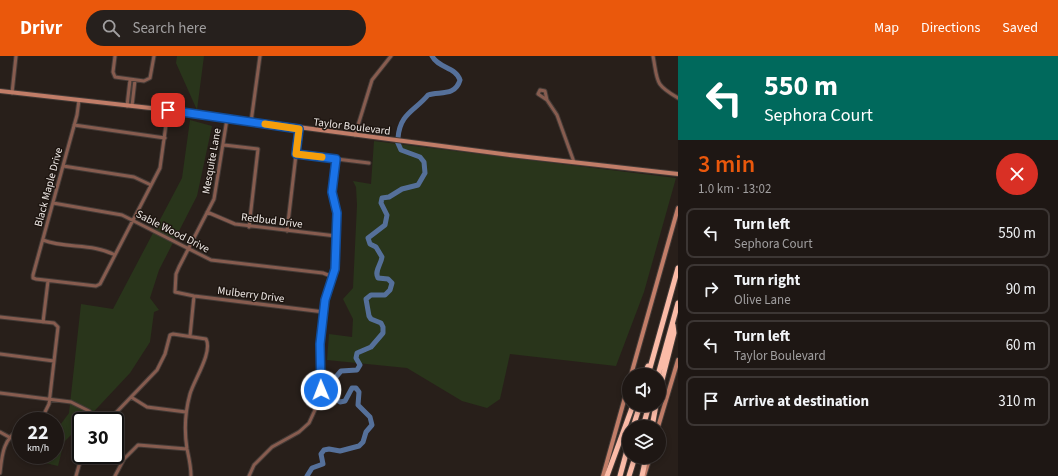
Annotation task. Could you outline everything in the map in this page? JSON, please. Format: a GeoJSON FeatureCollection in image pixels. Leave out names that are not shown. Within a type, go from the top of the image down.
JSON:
{"type":"FeatureCollection","features":[{"type":"Feature","properties":{"kind":"highway"},"geometry":{"type":"LineString","coordinates":[[650,368],[678,268]]}},
{"type":"Feature","properties":{"kind":"highway"},"geometry":{"type":"LineString","coordinates":[[660,368],[678,303]]}},
{"type":"Feature","properties":{"kind":"highway"},"geometry":{"type":"LineString","coordinates":[[665,368],[674,333],[673,321]]}},
{"type":"Feature","properties":{"kind":"highway"},"geometry":{"type":"LineString","coordinates":[[647,368],[651,363]]}},
{"type":"Feature","properties":{"kind":"highway"},"geometry":{"type":"LineString","coordinates":[[607,476],[630,412]]}},
{"type":"Feature","properties":{"kind":"highway"},"geometry":{"type":"LineString","coordinates":[[620,476],[623,464]]}},
{"type":"Feature","properties":{"kind":"highway"},"geometry":{"type":"LineString","coordinates":[[629,476],[632,464]]}},
{"type":"Feature","properties":{"kind":"highway"},"geometry":{"type":"LineString","coordinates":[[643,476],[645,464]]}},
{"type":"Feature","properties":{"kind":"street"},"geometry":{"type":"LineString","coordinates":[[12,93],[16,56]]}},
{"type":"Feature","properties":{"kind":"street"},"geometry":{"type":"LineString","coordinates":[[115,56],[113,72],[115,77],[144,82],[149,80],[152,72],[154,56]]}},
{"type":"Feature","properties":{"kind":"street"},"geometry":{"type":"LineString","coordinates":[[252,122],[260,56]]}},
{"type":"Feature","properties":{"kind":"street"},"geometry":{"type":"LineString","coordinates":[[356,135],[372,80],[391,56]]}},
{"type":"Feature","properties":{"kind":"street"},"geometry":{"type":"LineString","coordinates":[[653,56],[658,83],[662,88],[678,98]]}},
{"type":"Feature","properties":{"kind":"street"},"geometry":{"type":"LineString","coordinates":[[127,106],[130,80]]}},
{"type":"Feature","properties":{"kind":"street"},"geometry":{"type":"LineString","coordinates":[[132,106],[135,80]]}},
{"type":"Feature","properties":{"kind":"street","name":"Taylor Boulevard"},"geometry":{"type":"LineString","coordinates":[[0,91],[168,110],[299,129],[678,174]]}},
{"type":"Feature","properties":{"kind":"street","name":"Black Maple Drive"},"geometry":{"type":"LineString","coordinates":[[48,281],[34,278],[42,240],[74,125],[79,100]]}},
{"type":"Feature","properties":{"kind":"street"},"geometry":{"type":"LineString","coordinates":[[547,100],[557,115],[574,162]]}},
{"type":"Feature","properties":{"kind":"street"},"geometry":{"type":"LineString","coordinates":[[43,322],[48,281],[98,286],[160,168],[168,110]]}},
{"type":"Feature","properties":{"kind":"street","name":"Mesquite Lane"},"geometry":{"type":"LineString","coordinates":[[176,293],[176,274],[214,199],[224,145],[227,119]]}},
{"type":"Feature","properties":{"kind":"street"},"geometry":{"type":"LineString","coordinates":[[74,125],[165,138]]}},
{"type":"Feature","properties":{"kind":"street"},"geometry":{"type":"LineString","coordinates":[[287,231],[299,129]]}},
{"type":"Feature","properties":{"kind":"street"},"geometry":{"type":"LineString","coordinates":[[224,145],[258,149],[249,226]]}},
{"type":"Feature","properties":{"kind":"street"},"geometry":{"type":"LineString","coordinates":[[296,154],[369,163]]}},
{"type":"Feature","properties":{"kind":"street"},"geometry":{"type":"LineString","coordinates":[[249,476],[260,458],[272,447],[299,432],[309,423],[317,408],[321,390],[320,344],[325,295],[334,277],[337,213],[332,192],[336,159]]}},
{"type":"Feature","properties":{"kind":"street"},"geometry":{"type":"LineString","coordinates":[[63,166],[134,177],[151,185]]}},
{"type":"Feature","properties":{"kind":"street","name":"Sable Wood Drive"},"geometry":{"type":"LineString","coordinates":[[53,203],[115,213],[211,260],[323,273],[334,277]]}},
{"type":"Feature","properties":{"kind":"street"},"geometry":{"type":"LineString","coordinates":[[633,368],[678,208]]}},
{"type":"Feature","properties":{"kind":"street","name":"Redbud Drive"},"geometry":{"type":"LineString","coordinates":[[207,212],[230,223],[336,236]]}},
{"type":"Feature","properties":{"kind":"street"},"geometry":{"type":"LineString","coordinates":[[42,240],[52,243],[102,249],[115,255]]}},
{"type":"Feature","properties":{"kind":"street","name":"Mulberry Drive"},"geometry":{"type":"LineString","coordinates":[[176,293],[324,312]]}},
{"type":"Feature","properties":{"kind":"street"},"geometry":{"type":"LineString","coordinates":[[190,336],[194,296]]}},
{"type":"Feature","properties":{"kind":"street"},"geometry":{"type":"LineString","coordinates":[[0,317],[57,324],[58,327],[50,399],[45,412]]}},
{"type":"Feature","properties":{"kind":"street"},"geometry":{"type":"LineString","coordinates":[[117,412],[156,370],[165,354],[170,335],[190,336],[206,339],[208,342],[206,356],[194,381],[186,412],[185,426],[191,476]]}},
{"type":"Feature","properties":{"kind":"street"},"geometry":{"type":"LineString","coordinates":[[0,354],[54,361]]}},
{"type":"Feature","properties":{"kind":"street"},"geometry":{"type":"LineString","coordinates":[[660,420],[678,360]]}},
{"type":"Feature","properties":{"kind":"street"},"geometry":{"type":"LineString","coordinates":[[0,393],[50,399],[80,405],[88,412]]}},
{"type":"Feature","properties":{"kind":"street"},"geometry":{"type":"LineString","coordinates":[[131,397],[147,407],[186,412]]}},
{"type":"Feature","properties":{"kind":"street"},"geometry":{"type":"LineString","coordinates":[[603,476],[622,409]]}},
{"type":"Feature","properties":{"kind":"street"},"geometry":{"type":"LineString","coordinates":[[0,432],[9,437]]}},
{"type":"Feature","properties":{"kind":"street"},"geometry":{"type":"LineString","coordinates":[[0,473],[2,454],[9,437],[12,435]]}},
{"type":"Feature","properties":{"kind":"street"},"geometry":{"type":"LineString","coordinates":[[115,476],[124,459],[138,445],[187,449]]}},
{"type":"Feature","properties":{"kind":"street"},"geometry":{"type":"LineString","coordinates":[[76,476],[79,464]]}},
{"type":"Feature","properties":{"kind":"street"},"geometry":{"type":"LineString","coordinates":[[643,476],[647,464]]}},
{"type":"Feature","properties":{"kind":"green space"},"geometry":{"type":"Polygon","coordinates":[[[177,56],[204,56],[197,110],[176,63],[177,56]]]}},
{"type":"Feature","properties":{"kind":"green space"},"geometry":{"type":"Polygon","coordinates":[[[190,120],[212,126],[197,196],[159,270],[150,298],[159,310],[154,312],[150,342],[130,373],[93,412],[72,412],[72,434],[64,442],[64,420],[69,413],[81,304],[113,309],[182,178],[190,120]]]}},
{"type":"Feature","properties":{"kind":"green space"},"geometry":{"type":"Polygon","coordinates":[[[374,141],[676,178],[644,292],[616,366],[510,354],[500,399],[487,408],[462,401],[407,368],[327,360],[329,334],[352,337],[353,319],[343,299],[353,288],[357,205],[356,187],[353,181],[371,184],[374,141]]]}},
{"type":"Feature","properties":{"kind":"waterway"},"geometry":{"type":"LineString","coordinates":[[398,138],[399,130],[405,118],[428,95],[451,91],[458,85],[460,80],[455,72],[438,63],[432,56]]}},
{"type":"Feature","properties":{"kind":"waterway"},"geometry":{"type":"LineString","coordinates":[[307,476],[312,468],[323,464],[321,454],[324,450],[329,449],[340,451],[359,446],[363,442],[366,432],[372,425],[370,417],[358,405],[359,392],[356,388],[352,388],[345,401],[340,402],[337,400],[335,378],[341,371],[357,370],[360,365],[356,358],[357,353],[371,347],[383,333],[381,323],[371,319],[369,316],[366,299],[371,295],[385,295],[390,290],[392,283],[388,279],[378,278],[377,270],[382,257],[376,247],[370,244],[368,238],[385,225],[387,215],[381,203],[382,198],[389,197],[402,189],[418,185],[425,173],[424,162],[420,157],[401,150],[397,141]]}},
{"type":"Feature","properties":{"kind":"slow traffic"},"geometry":{"type":"LineString","coordinates":[[265,124],[299,129],[296,154],[322,157]]}},
{"type":"Feature","properties":{"kind":"route"},"geometry":{"type":"LineString","coordinates":[[168,110],[299,129],[296,154],[336,159],[332,192],[337,213],[335,269],[334,275],[325,295],[320,344],[321,390]]}}]}
